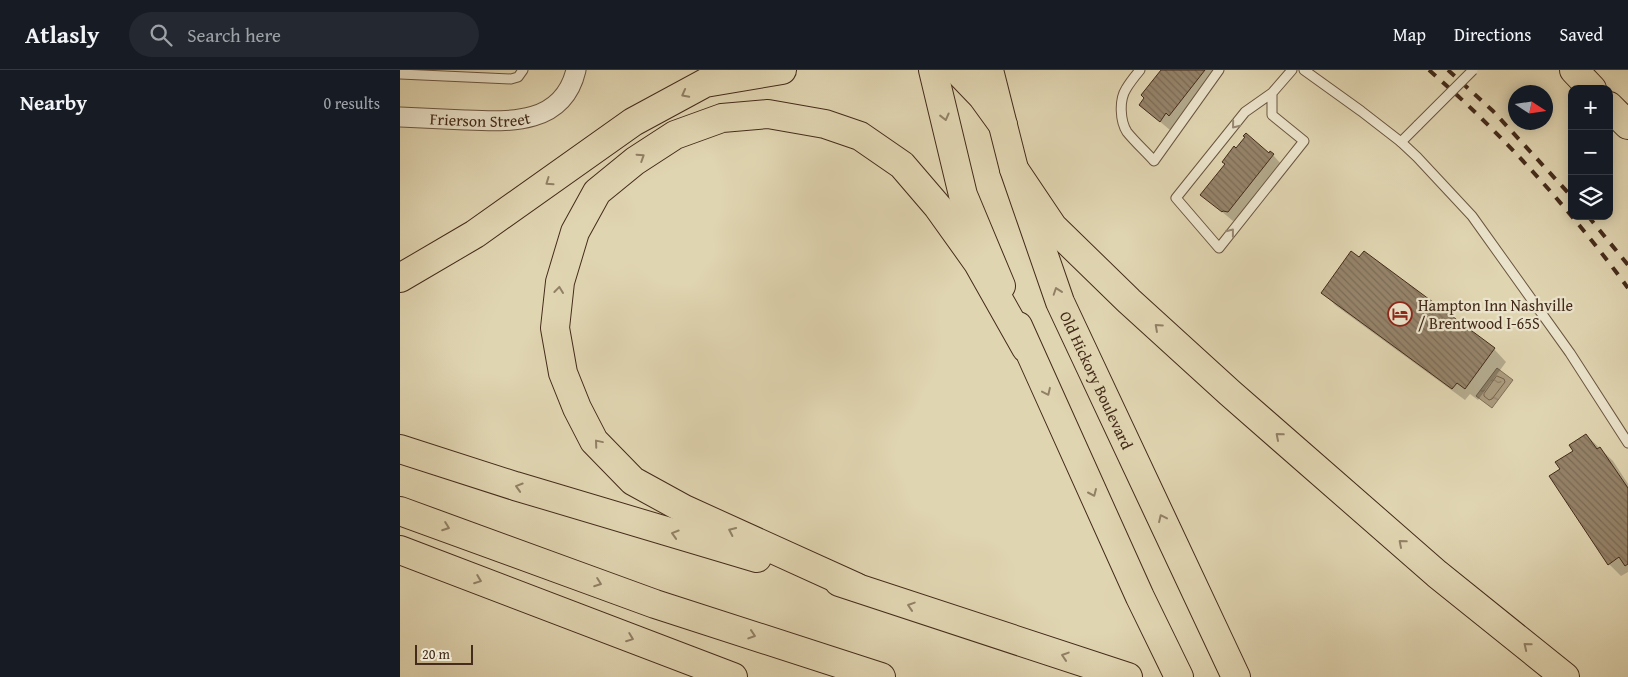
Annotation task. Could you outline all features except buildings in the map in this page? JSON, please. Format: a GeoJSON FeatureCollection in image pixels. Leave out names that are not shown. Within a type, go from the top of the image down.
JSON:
{"type":"FeatureCollection","features":[{"type":"Feature","properties":{"kind":"main road"},"geometry":{"type":"LineString","coordinates":[[400,278],[475,234],[633,122],[705,84],[782,70]]}},
{"type":"Feature","properties":{"kind":"main road"},"geometry":{"type":"LineString","coordinates":[[933,70],[964,195],[1026,348],[1140,597],[1179,677]]}},
{"type":"Feature","properties":{"kind":"main road"},"geometry":{"type":"LineString","coordinates":[[957,70],[982,96],[1003,125]]}},
{"type":"Feature","properties":{"kind":"main road","name":"Old Hickory Boulevard"},"geometry":{"type":"LineString","coordinates":[[989,70],[1014,169],[1060,302],[1236,677]]}},
{"type":"Feature","properties":{"kind":"main road"},"geometry":{"type":"LineString","coordinates":[[1574,70],[1588,85]]}},
{"type":"Feature","properties":{"kind":"main road"},"geometry":{"type":"LineString","coordinates":[[1613,110],[1628,125]]}},
{"type":"Feature","properties":{"kind":"main road"},"geometry":{"type":"LineString","coordinates":[[856,588],[684,509],[633,481],[594,441],[576,408],[563,373],[555,328],[560,282],[575,232],[597,192],[636,161],[675,136],[722,118],[768,114],[825,124],[860,136],[902,165],[938,207],[978,263],[1026,348]]}},
{"type":"Feature","properties":{"kind":"main road"},"geometry":{"type":"LineString","coordinates":[[1014,169],[1053,227],[1129,301],[1230,393],[1438,574],[1565,677]]}},
{"type":"Feature","properties":{"kind":"main road"},"geometry":{"type":"LineString","coordinates":[[400,449],[515,486],[856,588],[1128,677]]}},
{"type":"Feature","properties":{"kind":"main road"},"geometry":{"type":"LineString","coordinates":[[400,510],[654,604],[881,677]]}},
{"type":"Feature","properties":{"kind":"main road"},"geometry":{"type":"LineString","coordinates":[[400,550],[733,677]]}},
{"type":"Feature","properties":{"kind":"street","name":"Frierson Street"},"geometry":{"type":"LineString","coordinates":[[400,117],[495,122],[539,115],[556,105],[567,92],[576,70]]}},
{"type":"Feature","properties":{"kind":"lane"},"geometry":{"type":"LineString","coordinates":[[400,74],[511,79],[518,77],[523,70]]}},
{"type":"Feature","properties":{"kind":"lane"},"geometry":{"type":"LineString","coordinates":[[1140,70],[1122,96],[1123,121],[1127,131],[1154,161],[1219,70]]}},
{"type":"Feature","properties":{"kind":"lane"},"geometry":{"type":"LineString","coordinates":[[1272,93],[1272,115],[1304,141],[1219,248],[1176,198],[1245,112],[1272,93],[1292,70]]}},
{"type":"Feature","properties":{"kind":"lane"},"geometry":{"type":"LineString","coordinates":[[1304,70],[1401,142],[1472,216],[1570,353],[1628,443]]}},
{"type":"Feature","properties":{"kind":"lane"},"geometry":{"type":"LineString","coordinates":[[1401,142],[1473,70]]}},
{"type":"Feature","properties":{"kind":"water"},"geometry":{"type":"Polygon","coordinates":[[[1497,368],[1513,380],[1492,408],[1476,396],[1497,368]]]}},
{"type":"Feature","properties":{"kind":"railway"},"geometry":{"type":"LineString","coordinates":[[1429,70],[1463,100],[1540,180],[1628,288]]}},
{"type":"Feature","properties":{"kind":"railway"},"geometry":{"type":"LineString","coordinates":[[1448,70],[1493,111],[1568,193]]}},
{"type":"Feature","properties":{"kind":"railway"},"geometry":{"type":"LineString","coordinates":[[1591,220],[1628,265]]}},
{"type":"Feature","properties":{"kind":"place","name":"Hampton Inn Nashville / Brentwood I-65S"},"geometry":{"type":"Point","coordinates":[1400,314]}}]}
